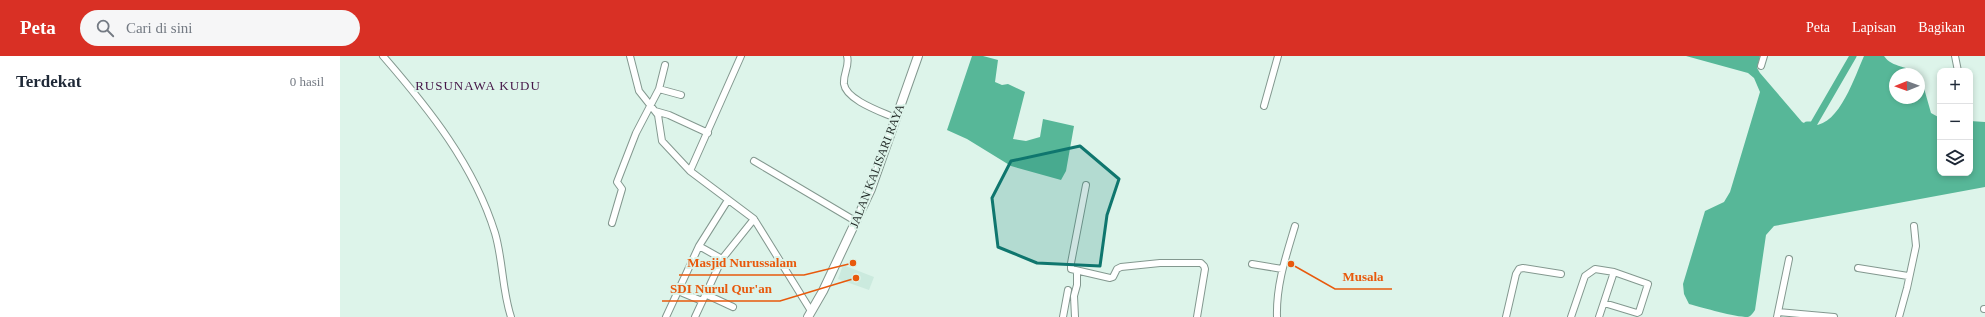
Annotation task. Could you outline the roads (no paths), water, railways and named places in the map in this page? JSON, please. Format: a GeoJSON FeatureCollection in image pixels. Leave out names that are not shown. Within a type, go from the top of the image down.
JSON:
{"type":"FeatureCollection","features":[{"type":"Feature","properties":{"kind":"street"},"geometry":{"type":"LineString","coordinates":[[383,56],[446,135],[462,158],[480,194],[495,234],[511,317]]}},
{"type":"Feature","properties":{"kind":"street"},"geometry":{"type":"LineString","coordinates":[[630,56],[639,91],[653,108],[659,119],[662,141],[690,171],[754,219],[809,314]]}},
{"type":"Feature","properties":{"kind":"street"},"geometry":{"type":"LineString","coordinates":[[690,171],[741,56]]}},
{"type":"Feature","properties":{"kind":"street"},"geometry":{"type":"LineString","coordinates":[[847,56],[849,62],[844,84],[847,92],[859,101],[895,118]]}},
{"type":"Feature","properties":{"kind":"street","name":"JALAN KALISARI RAYA"},"geometry":{"type":"LineString","coordinates":[[809,314],[823,291],[857,222],[877,174],[895,118],[918,56]]}},
{"type":"Feature","properties":{"kind":"street"},"geometry":{"type":"LineString","coordinates":[[1264,106],[1278,56]]}},
{"type":"Feature","properties":{"kind":"street"},"geometry":{"type":"LineString","coordinates":[[1761,66],[1764,56]]}},
{"type":"Feature","properties":{"kind":"street"},"geometry":{"type":"LineString","coordinates":[[1955,56],[1957,68]]}},
{"type":"Feature","properties":{"kind":"street"},"geometry":{"type":"LineString","coordinates":[[612,223],[622,189],[617,182],[636,133],[653,108],[665,65]]}},
{"type":"Feature","properties":{"kind":"street"},"geometry":{"type":"LineString","coordinates":[[659,89],[681,95]]}},
{"type":"Feature","properties":{"kind":"street"},"geometry":{"type":"LineString","coordinates":[[653,108],[708,133]]}},
{"type":"Feature","properties":{"kind":"street"},"geometry":{"type":"LineString","coordinates":[[754,161],[857,222]]}},
{"type":"Feature","properties":{"kind":"street"},"geometry":{"type":"LineString","coordinates":[[1086,185],[1070,263],[1072,269],[1110,278],[1113,277],[1117,269],[1121,267],[1160,263],[1201,263],[1205,269],[1198,317]]}},
{"type":"Feature","properties":{"kind":"street"},"geometry":{"type":"LineString","coordinates":[[674,317],[667,316],[678,291],[699,246],[728,200]]}},
{"type":"Feature","properties":{"kind":"street"},"geometry":{"type":"LineString","coordinates":[[695,317],[722,259],[754,219]]}},
{"type":"Feature","properties":{"kind":"street"},"geometry":{"type":"LineString","coordinates":[[1276,317],[1276,301],[1282,269],[1295,226]]}},
{"type":"Feature","properties":{"kind":"street"},"geometry":{"type":"LineString","coordinates":[[1899,317],[1916,246],[1914,226]]}},
{"type":"Feature","properties":{"kind":"street"},"geometry":{"type":"LineString","coordinates":[[699,246],[722,259]]}},
{"type":"Feature","properties":{"kind":"street"},"geometry":{"type":"LineString","coordinates":[[1789,259],[1777,314],[1834,317]]}},
{"type":"Feature","properties":{"kind":"street"},"geometry":{"type":"LineString","coordinates":[[1252,264],[1282,269]]}},
{"type":"Feature","properties":{"kind":"street"},"geometry":{"type":"LineString","coordinates":[[1506,317],[1516,274],[1519,269],[1523,268],[1560,274]]}},
{"type":"Feature","properties":{"kind":"street"},"geometry":{"type":"LineString","coordinates":[[1858,268],[1908,276]]}},
{"type":"Feature","properties":{"kind":"street"},"geometry":{"type":"LineString","coordinates":[[1580,317],[1572,316],[1585,276],[1596,269],[1614,272],[1648,284],[1639,312],[1634,313],[1604,303]]}},
{"type":"Feature","properties":{"kind":"street"},"geometry":{"type":"LineString","coordinates":[[1075,317],[1074,296],[1077,285],[1077,271]]}},
{"type":"Feature","properties":{"kind":"street"},"geometry":{"type":"LineString","coordinates":[[1599,317],[1614,272]]}},
{"type":"Feature","properties":{"kind":"street"},"geometry":{"type":"LineString","coordinates":[[1063,317],[1068,290]]}},
{"type":"Feature","properties":{"kind":"street"},"geometry":{"type":"LineString","coordinates":[[678,291],[702,301]]}},
{"type":"Feature","properties":{"kind":"street"},"geometry":{"type":"LineString","coordinates":[[706,294],[733,307]]}},
{"type":"Feature","properties":{"kind":"waterway"},"geometry":{"type":"LineString","coordinates":[[1807,125],[1813,125],[1853,56]]}},
{"type":"Feature","properties":{"kind":"place","name":"Masjid Nurussalam"},"geometry":{"type":"Point","coordinates":[853,263]}},
{"type":"Feature","properties":{"kind":"place","name":"Musala"},"geometry":{"type":"Point","coordinates":[1291,264]}},
{"type":"Feature","properties":{"kind":"place","name":"SDI Nurul Qur'an"},"geometry":{"type":"Point","coordinates":[856,278]}},
{"type":"Feature","properties":{"kind":"district","name":"RUSUNAWA KUDU"},"geometry":{"type":"Point","coordinates":[478,85]}}]}
